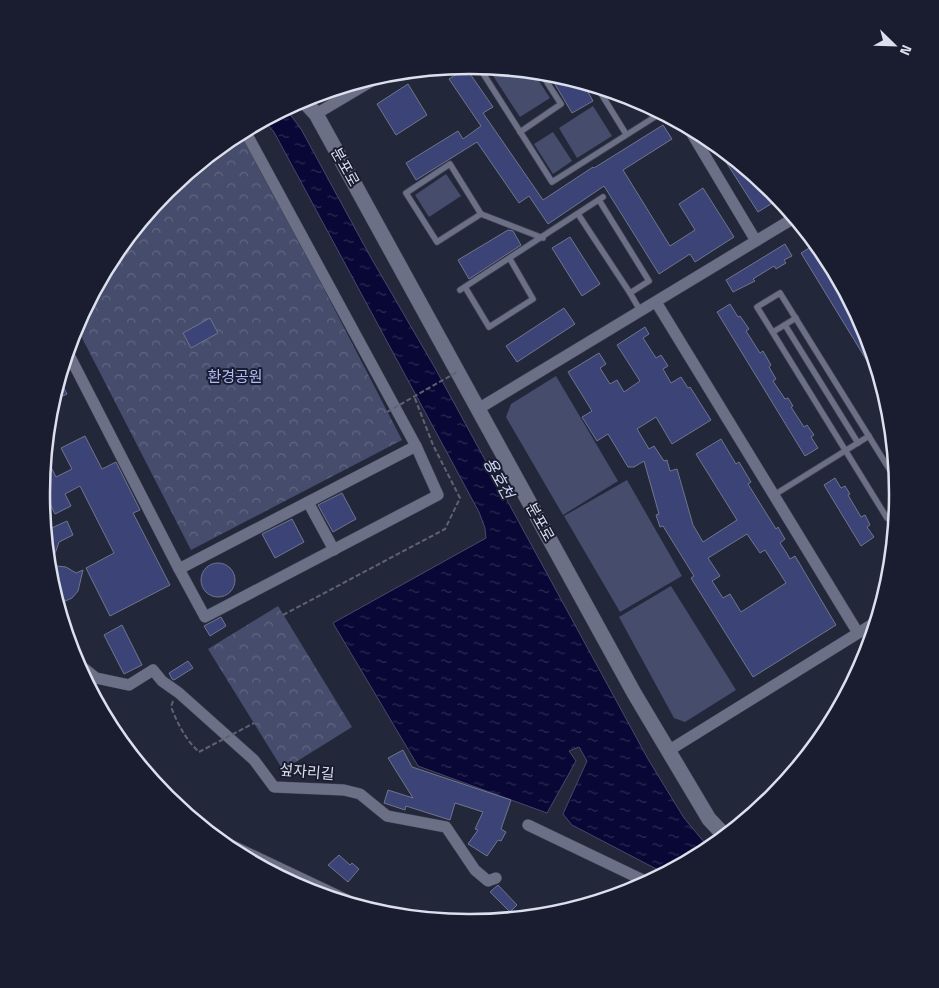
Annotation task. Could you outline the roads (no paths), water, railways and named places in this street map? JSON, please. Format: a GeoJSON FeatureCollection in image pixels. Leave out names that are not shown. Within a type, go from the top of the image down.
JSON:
{"type":"FeatureCollection","features":[{"type":"Feature","properties":{"kind":"main road","name":"분포로"},"geometry":{"type":"LineString","coordinates":[[309,106],[316,114],[634,693],[710,820],[720,831]]}},
{"type":"Feature","properties":{"kind":"street"},"geometry":{"type":"LineString","coordinates":[[316,114],[355,91]]}},
{"type":"Feature","properties":{"kind":"street"},"geometry":{"type":"LineString","coordinates":[[72,359],[205,617],[438,495],[416,446],[249,137]]}},
{"type":"Feature","properties":{"kind":"street"},"geometry":{"type":"LineString","coordinates":[[696,141],[756,241]]}},
{"type":"Feature","properties":{"kind":"street"},"geometry":{"type":"LineString","coordinates":[[478,409],[788,221]]}},
{"type":"Feature","properties":{"kind":"street"},"geometry":{"type":"LineString","coordinates":[[656,302],[858,633]]}},
{"type":"Feature","properties":{"kind":"street"},"geometry":{"type":"LineString","coordinates":[[179,569],[416,446]]}},
{"type":"Feature","properties":{"kind":"street"},"geometry":{"type":"LineString","coordinates":[[308,502],[334,550]]}},
{"type":"Feature","properties":{"kind":"street"},"geometry":{"type":"LineString","coordinates":[[668,751],[868,627]]}},
{"type":"Feature","properties":{"kind":"street","name":"섶자리길"},"geometry":{"type":"LineString","coordinates":[[90,673],[96,678],[129,685],[153,670],[162,681],[254,760],[274,787],[344,790],[360,794],[387,816],[446,827],[475,870],[488,881],[496,878]]}},
{"type":"Feature","properties":{"kind":"street"},"geometry":{"type":"LineString","coordinates":[[528,825],[638,878]]}},
{"type":"Feature","properties":{"kind":"lane"},"geometry":{"type":"LineString","coordinates":[[484,75],[552,182],[654,117]]}},
{"type":"Feature","properties":{"kind":"lane"},"geometry":{"type":"LineString","coordinates":[[520,132],[561,104],[547,82]]}},
{"type":"Feature","properties":{"kind":"lane"},"geometry":{"type":"LineString","coordinates":[[603,97],[626,134]]}},
{"type":"Feature","properties":{"kind":"lane"},"geometry":{"type":"LineString","coordinates":[[481,214],[437,242],[406,192],[450,164],[481,214],[543,238]]}},
{"type":"Feature","properties":{"kind":"lane"},"geometry":{"type":"LineString","coordinates":[[510,259],[533,299],[489,327],[463,289],[601,198],[649,281],[630,293]]}},
{"type":"Feature","properties":{"kind":"lane"},"geometry":{"type":"LineString","coordinates":[[578,214],[641,312]]}},
{"type":"Feature","properties":{"kind":"lane"},"geometry":{"type":"LineString","coordinates":[[888,467],[780,293],[757,307],[888,517]]}},
{"type":"Feature","properties":{"kind":"lane"},"geometry":{"type":"LineString","coordinates":[[773,332],[796,318]]}},
{"type":"Feature","properties":{"kind":"lane"},"geometry":{"type":"LineString","coordinates":[[785,325],[858,443]]}},
{"type":"Feature","properties":{"kind":"lane"},"geometry":{"type":"LineString","coordinates":[[774,495],[869,436]]}},
{"type":"Feature","properties":{"kind":"water"},"geometry":{"type":"Polygon","coordinates":[[[290,115],[301,129],[370,256],[435,368],[648,759],[684,818],[704,842],[657,869],[572,825],[563,814],[587,761],[579,747],[569,751],[576,761],[547,813],[418,766],[333,623],[486,538],[485,528],[479,512],[274,132],[269,126],[290,115]]]}},
{"type":"Feature","properties":{"kind":"park label","name":"환경공원"},"geometry":{"type":"Point","coordinates":[235,377]}},
{"type":"Feature","properties":{"kind":"water label","name":"용호천"},"geometry":{"type":"Point","coordinates":[499,478]}}]}
